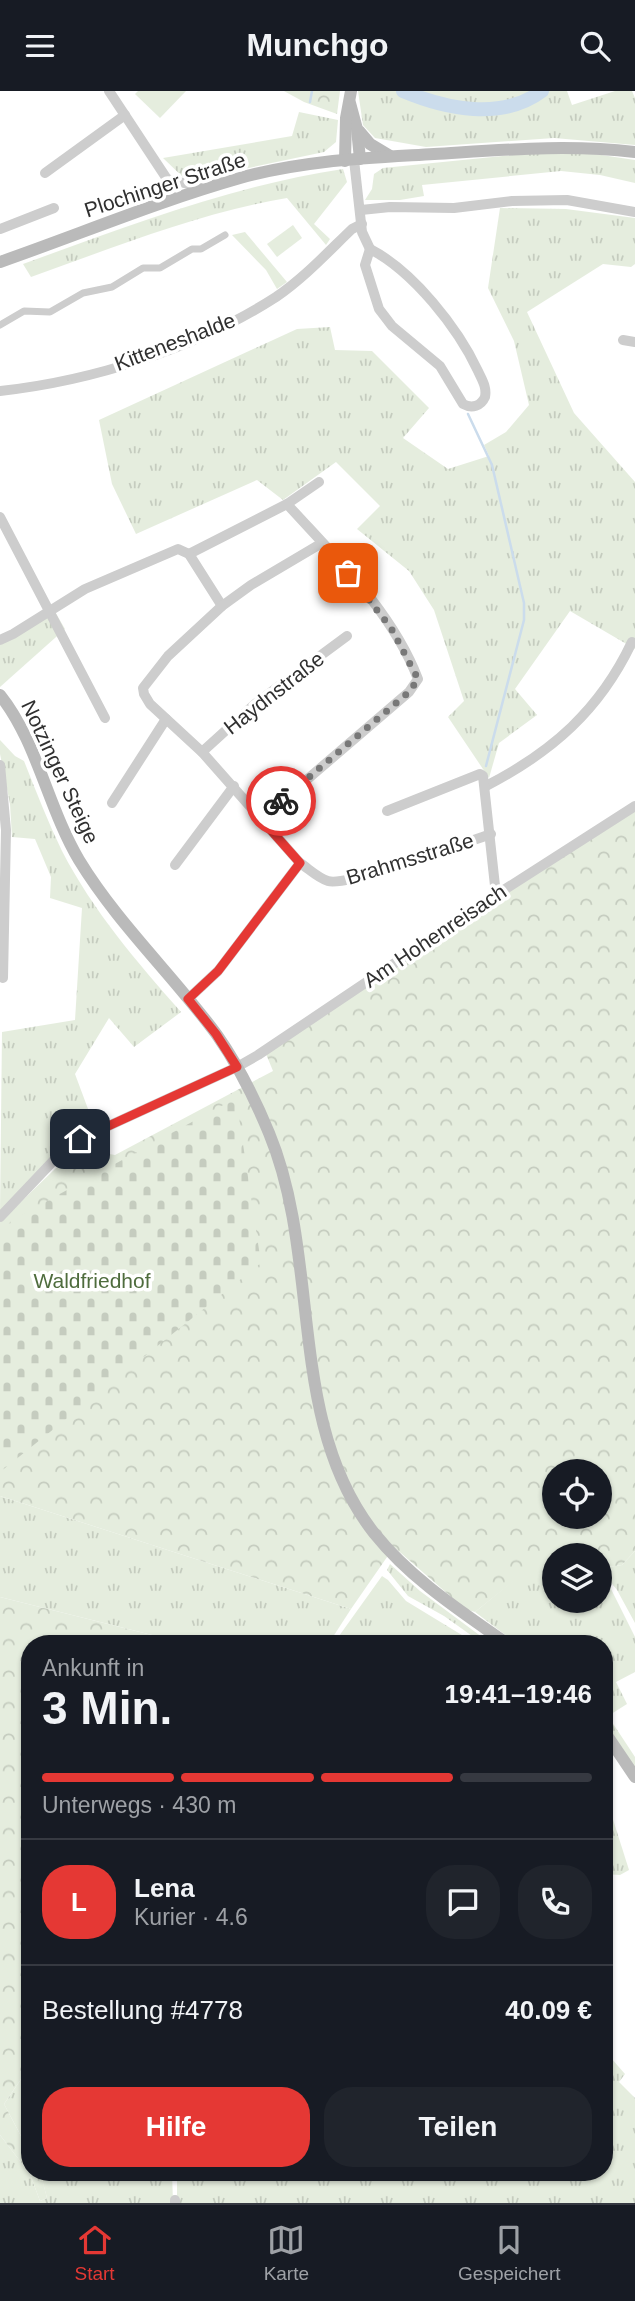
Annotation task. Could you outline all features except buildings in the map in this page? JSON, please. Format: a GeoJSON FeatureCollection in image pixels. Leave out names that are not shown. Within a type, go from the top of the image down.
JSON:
{"type":"FeatureCollection","features":[{"type":"Feature","properties":{"kind":"main road"},"geometry":{"type":"LineString","coordinates":[[350,97],[357,129],[353,160]]}},
{"type":"Feature","properties":{"kind":"main road"},"geometry":{"type":"LineString","coordinates":[[350,97],[346,118],[353,160]]}},
{"type":"Feature","properties":{"kind":"main road"},"geometry":{"type":"LineString","coordinates":[[357,129],[370,144],[391,157]]}},
{"type":"Feature","properties":{"kind":"main road","name":"Plochinger Straße"},"geometry":{"type":"LineString","coordinates":[[0,262],[205,189],[242,177],[294,166],[391,157],[565,147],[635,152]]}},
{"type":"Feature","properties":{"kind":"main road","name":"Notzinger Steige"},"geometry":{"type":"LineString","coordinates":[[0,695],[24,736],[55,812],[80,860],[116,912],[216,1034],[237,1067],[269,1132],[288,1185],[295,1222],[318,1400],[328,1439],[344,1481],[373,1531],[416,1578],[494,1635]]}},
{"type":"Feature","properties":{"kind":"main road"},"geometry":{"type":"LineString","coordinates":[[613,1744],[635,1777]]}},
{"type":"Feature","properties":{"kind":"street"},"geometry":{"type":"LineString","coordinates":[[109,91],[167,179],[163,197],[146,210]]}},
{"type":"Feature","properties":{"kind":"street"},"geometry":{"type":"LineString","coordinates":[[45,173],[125,115]]}},
{"type":"Feature","properties":{"kind":"street"},"geometry":{"type":"LineString","coordinates":[[353,160],[362,232],[370,250],[392,264],[434,303],[468,348],[486,392],[483,401],[472,407],[463,404],[440,366],[393,326],[379,309],[365,265],[370,250]]}},
{"type":"Feature","properties":{"kind":"street"},"geometry":{"type":"LineString","coordinates":[[167,179],[205,189]]}},
{"type":"Feature","properties":{"kind":"street"},"geometry":{"type":"LineString","coordinates":[[361,210],[390,207],[454,208],[512,201],[567,200],[635,212]]}},
{"type":"Feature","properties":{"kind":"street"},"geometry":{"type":"LineString","coordinates":[[0,229],[54,208]]}},
{"type":"Feature","properties":{"kind":"street","name":"Kitteneshalde"},"geometry":{"type":"LineString","coordinates":[[0,391],[72,379],[129,362],[214,330],[278,296],[352,229],[362,224]]}},
{"type":"Feature","properties":{"kind":"street"},"geometry":{"type":"LineString","coordinates":[[0,325],[24,311],[50,312],[83,293],[112,287],[143,268],[159,268],[192,249],[201,249],[225,235]]}},
{"type":"Feature","properties":{"kind":"street"},"geometry":{"type":"LineString","coordinates":[[623,340],[635,342]]}},
{"type":"Feature","properties":{"kind":"street"},"geometry":{"type":"LineString","coordinates":[[189,554],[287,504],[319,482]]}},
{"type":"Feature","properties":{"kind":"street"},"geometry":{"type":"LineString","coordinates":[[261,819],[409,692],[418,679],[406,653],[376,608],[287,504]]}},
{"type":"Feature","properties":{"kind":"street"},"geometry":{"type":"LineString","coordinates":[[0,517],[105,718]]}},
{"type":"Feature","properties":{"kind":"street"},"geometry":{"type":"LineString","coordinates":[[0,640],[85,589],[178,548],[189,554],[222,606],[322,543]]}},
{"type":"Feature","properties":{"kind":"street","name":"Brahmsstraße"},"geometry":{"type":"LineString","coordinates":[[222,606],[153,673],[143,688],[144,694],[234,786],[300,863],[330,882],[341,881],[491,834]]}},
{"type":"Feature","properties":{"kind":"street","name":"Haydnstraße"},"geometry":{"type":"LineString","coordinates":[[202,752],[255,704],[347,635]]}},
{"type":"Feature","properties":{"kind":"street"},"geometry":{"type":"LineString","coordinates":[[486,786],[532,759],[572,728],[612,680],[632,642]]}},
{"type":"Feature","properties":{"kind":"street"},"geometry":{"type":"LineString","coordinates":[[112,803],[166,719]]}},
{"type":"Feature","properties":{"kind":"street"},"geometry":{"type":"LineString","coordinates":[[0,765],[6,830],[3,978]]}},
{"type":"Feature","properties":{"kind":"street"},"geometry":{"type":"LineString","coordinates":[[387,811],[480,774],[484,776],[496,895]]}},
{"type":"Feature","properties":{"kind":"street"},"geometry":{"type":"LineString","coordinates":[[175,865],[234,786]]}},
{"type":"Feature","properties":{"kind":"street","name":"Am Hohenreisach"},"geometry":{"type":"LineString","coordinates":[[237,1067],[635,806]]}},
{"type":"Feature","properties":{"kind":"street"},"geometry":{"type":"LineString","coordinates":[[188,999],[218,971],[300,863]]}},
{"type":"Feature","properties":{"kind":"street"},"geometry":{"type":"LineString","coordinates":[[0,1217],[56,1158],[80,1139],[237,1067]]}},
{"type":"Feature","properties":{"kind":"green space"},"geometry":{"type":"Polygon","coordinates":[[[138,91],[186,91],[160,118],[135,94],[138,91]]]}},
{"type":"Feature","properties":{"kind":"green space"},"geometry":{"type":"Polygon","coordinates":[[[284,91],[340,91],[337,114],[304,102],[284,91]]]}},
{"type":"Feature","properties":{"kind":"green space"},"geometry":{"type":"Polygon","coordinates":[[[358,91],[567,91],[572,105],[615,91],[632,91],[635,98],[635,145],[554,138],[426,147],[375,138],[363,125],[358,91]]]}},
{"type":"Feature","properties":{"kind":"green space"},"geometry":{"type":"Polygon","coordinates":[[[299,112],[338,120],[336,142],[324,152],[187,181],[163,158],[292,136],[299,112]]]}},
{"type":"Feature","properties":{"kind":"green space"},"geometry":{"type":"Polygon","coordinates":[[[588,153],[635,160],[635,183],[600,175],[561,171],[422,185],[424,196],[400,200],[365,200],[372,189],[374,174],[383,168],[522,154],[588,153]]]}},
{"type":"Feature","properties":{"kind":"green space"},"geometry":{"type":"Polygon","coordinates":[[[343,169],[347,182],[314,224],[330,239],[326,245],[287,198],[189,222],[31,277],[23,264],[220,197],[301,176],[343,169]]]}},
{"type":"Feature","properties":{"kind":"green space"},"geometry":{"type":"Polygon","coordinates":[[[500,208],[566,209],[635,218],[635,264],[631,267],[603,264],[527,312],[574,413],[635,482],[635,649],[570,611],[515,689],[537,715],[499,743],[489,778],[448,717],[464,701],[434,610],[409,571],[357,529],[380,506],[336,462],[283,500],[257,480],[136,534],[112,484],[99,420],[297,329],[330,327],[335,350],[372,351],[429,408],[403,438],[448,469],[489,456],[484,445],[506,432],[529,405],[514,341],[488,288],[500,208]]]}},
{"type":"Feature","properties":{"kind":"green space"},"geometry":{"type":"Polygon","coordinates":[[[293,225],[302,238],[277,257],[267,244],[293,225]]]}},
{"type":"Feature","properties":{"kind":"green space"},"geometry":{"type":"Polygon","coordinates":[[[245,232],[287,282],[277,289],[266,270],[232,235],[245,232]]]}},
{"type":"Feature","properties":{"kind":"green space"},"geometry":{"type":"Polygon","coordinates":[[[54,610],[65,629],[0,687],[0,643],[54,610]]]}},
{"type":"Feature","properties":{"kind":"green space"},"geometry":{"type":"Polygon","coordinates":[[[0,740],[15,756],[24,761],[62,851],[87,894],[132,955],[181,1012],[134,1047],[109,1018],[75,1074],[94,1125],[69,1139],[0,1211],[2,1032],[75,1020],[82,908],[50,898],[51,877],[35,839],[12,837],[0,740]]]}},
{"type":"Feature","properties":{"kind":"green space"},"geometry":{"type":"Polygon","coordinates":[[[635,808],[635,1551],[622,1565],[612,1566],[612,1543],[542,1543],[542,1573],[520,1576],[475,1612],[465,1609],[394,1547],[351,1609],[0,1496],[0,1222],[79,1149],[115,1155],[273,1071],[266,1054],[603,826],[635,808]]]}},
{"type":"Feature","properties":{"kind":"green space","name":"Waldfriedhof"},"geometry":{"type":"Polygon","coordinates":[[[236,1098],[261,1263],[0,1472],[0,1234],[12,1220],[236,1098]]]}},
{"type":"Feature","properties":{"kind":"green space"},"geometry":{"type":"Polygon","coordinates":[[[0,1496],[351,1609],[334,1635],[152,1635],[0,1597],[0,1496]]]}},
{"type":"Feature","properties":{"kind":"green space"},"geometry":{"type":"Polygon","coordinates":[[[635,1551],[635,1623],[612,1584],[612,1566],[622,1565],[635,1551]]]}},
{"type":"Feature","properties":{"kind":"green space"},"geometry":{"type":"Polygon","coordinates":[[[390,1564],[420,1591],[479,1635],[471,1635],[408,1596],[387,1570],[390,1564]]]}},
{"type":"Feature","properties":{"kind":"green space"},"geometry":{"type":"Polygon","coordinates":[[[542,1573],[542,1613],[612,1613],[612,1591],[635,1637],[635,1672],[616,1682],[627,1704],[613,1713],[613,1635],[505,1635],[475,1612],[520,1575],[542,1573]]]}},
{"type":"Feature","properties":{"kind":"green space"},"geometry":{"type":"Polygon","coordinates":[[[382,1576],[406,1601],[462,1635],[340,1635],[382,1576]]]}},
{"type":"Feature","properties":{"kind":"green space"},"geometry":{"type":"Polygon","coordinates":[[[0,1597],[152,1635],[21,1635],[21,2079],[4,2104],[21,2136],[21,2162],[0,2135],[0,1597]]]}},
{"type":"Feature","properties":{"kind":"green space"},"geometry":{"type":"Polygon","coordinates":[[[613,1724],[635,1757],[635,1769],[613,1738],[613,1724]]]}},
{"type":"Feature","properties":{"kind":"green space"},"geometry":{"type":"Polygon","coordinates":[[[613,1819],[629,1870],[620,1875],[613,1875],[613,1819]]]}},
{"type":"Feature","properties":{"kind":"green space"},"geometry":{"type":"Polygon","coordinates":[[[613,2060],[625,2074],[619,2082],[635,2098],[635,2203],[177,2203],[177,2181],[613,2181],[613,2060]]]}},
{"type":"Feature","properties":{"kind":"green space"},"geometry":{"type":"Polygon","coordinates":[[[21,2079],[21,2136],[4,2104],[21,2079]]]}},
{"type":"Feature","properties":{"kind":"green space"},"geometry":{"type":"Polygon","coordinates":[[[0,2135],[21,2162],[21,2181],[33,2181],[40,2201],[47,2198],[42,2181],[172,2181],[173,2203],[0,2203],[0,2135]]]}},
{"type":"Feature","properties":{"kind":"green space"},"geometry":{"type":"Polygon","coordinates":[[[33,2181],[43,2181],[47,2198],[40,2201],[33,2181]]]}},
{"type":"Feature","properties":{"kind":"waterway"},"geometry":{"type":"LineString","coordinates":[[310,102],[312,91]]}},
{"type":"Feature","properties":{"kind":"waterway"},"geometry":{"type":"LineString","coordinates":[[403,91],[437,103],[474,109],[509,106],[542,91]]}},
{"type":"Feature","properties":{"kind":"waterway"},"geometry":{"type":"LineString","coordinates":[[468,414],[492,465],[524,603],[524,620],[486,766]]}},
{"type":"Feature","properties":{"kind":"way so far"},"geometry":{"type":"LineString","coordinates":[[281,801],[409,692],[418,679],[391,628],[348,573]]}},
{"type":"Feature","properties":{"kind":"route"},"geometry":{"type":"LineString","coordinates":[[80,1139],[237,1067],[216,1034],[188,999],[218,971],[300,863],[261,819],[281,801]]}}]}
